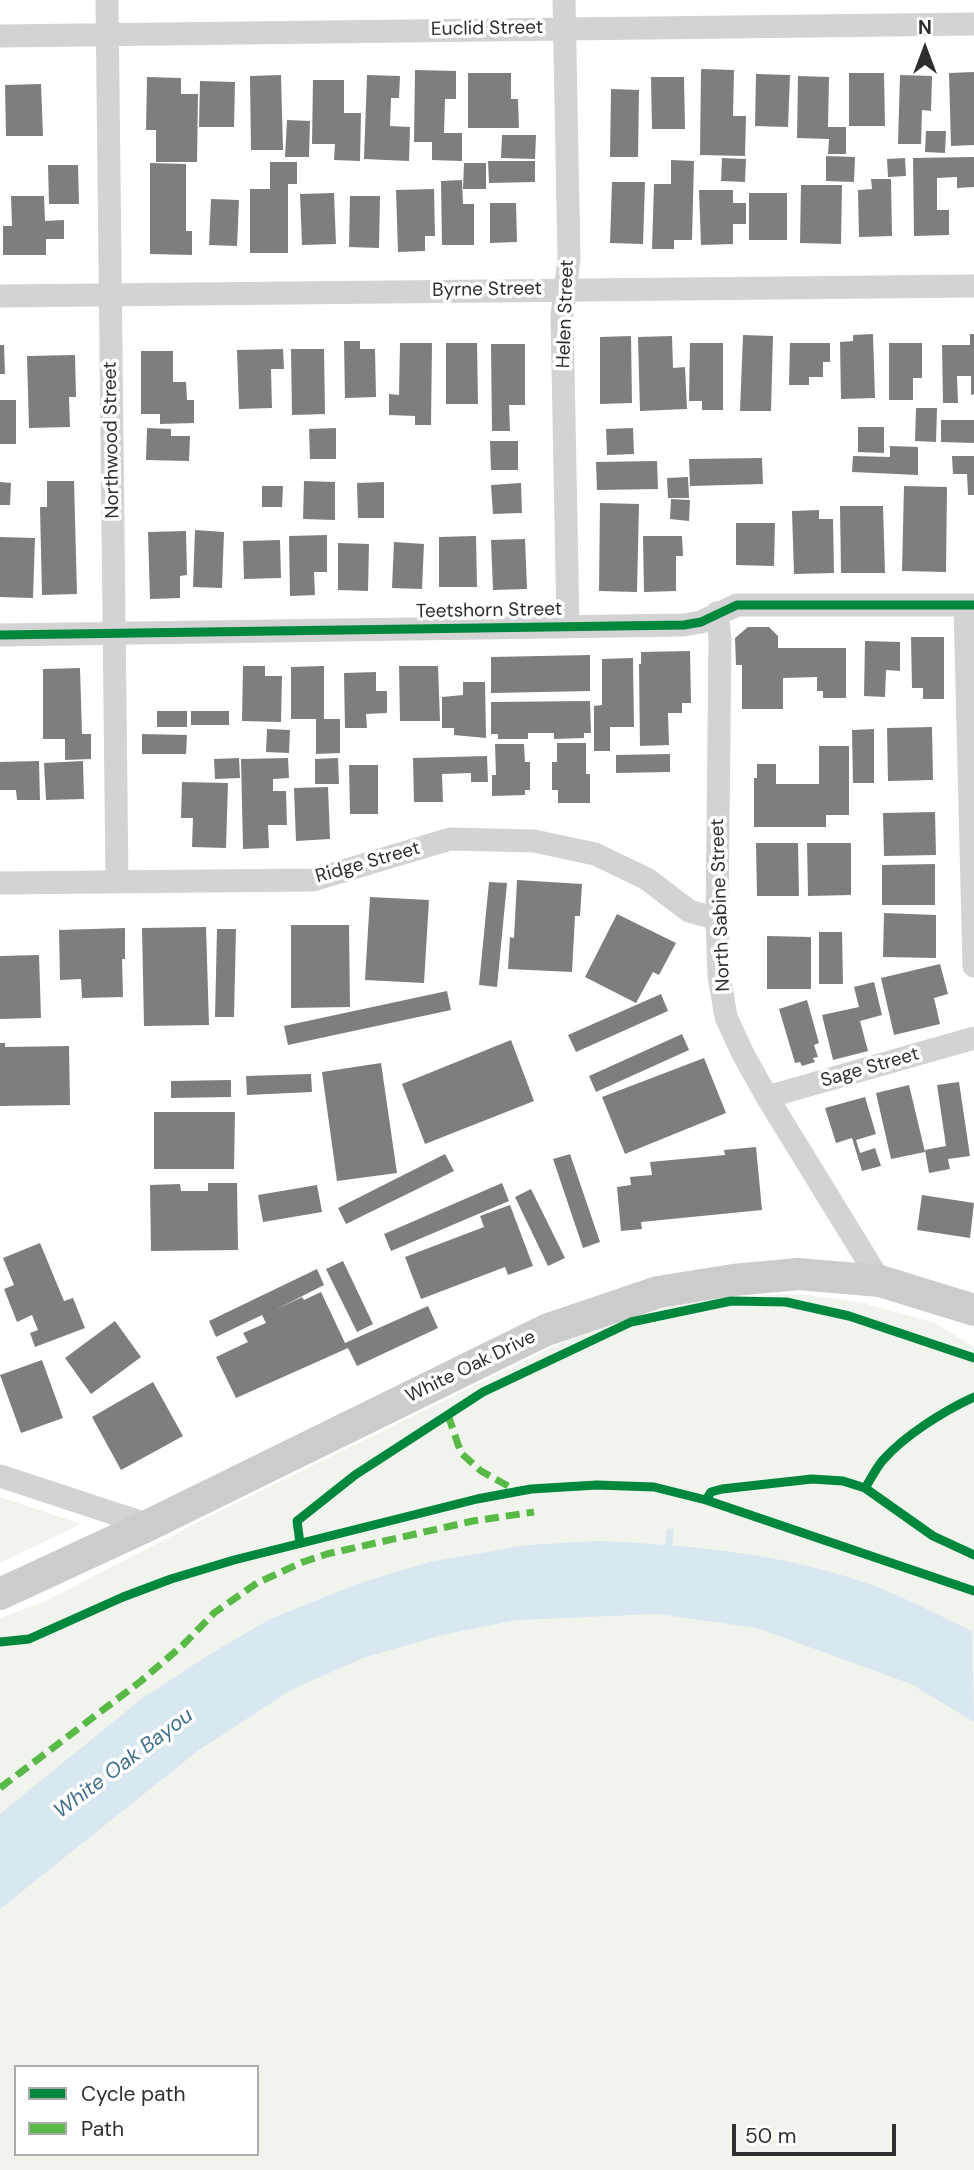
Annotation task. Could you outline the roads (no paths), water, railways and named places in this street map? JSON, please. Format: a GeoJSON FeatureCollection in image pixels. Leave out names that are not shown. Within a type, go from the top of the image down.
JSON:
{"type":"FeatureCollection","features":[{"type":"Feature","properties":{"kind":"main road","name":"White Oak Drive"},"geometry":{"type":"LineString","coordinates":[[0,1594],[149,1525],[546,1330],[658,1292],[733,1280],[798,1274],[880,1281],[974,1310]]}},
{"type":"Feature","properties":{"kind":"street","name":"Northwood Street"},"geometry":{"type":"LineString","coordinates":[[107,0],[117,880]]}},
{"type":"Feature","properties":{"kind":"street","name":"Helen Street"},"geometry":{"type":"LineString","coordinates":[[564,0],[569,259],[562,315],[568,627]]}},
{"type":"Feature","properties":{"kind":"street","name":"Euclid Street"},"geometry":{"type":"LineString","coordinates":[[0,36],[974,24]]}},
{"type":"Feature","properties":{"kind":"street","name":"Byrne Street"},"geometry":{"type":"LineString","coordinates":[[0,296],[974,286]]}},
{"type":"Feature","properties":{"kind":"street","name":"Teetshorn Street"},"geometry":{"type":"LineString","coordinates":[[0,635],[684,625],[701,622],[737,606],[970,605]]}},
{"type":"Feature","properties":{"kind":"street"},"geometry":{"type":"LineString","coordinates":[[970,605],[974,966]]}},
{"type":"Feature","properties":{"kind":"street","name":"North Sabine Street"},"geometry":{"type":"LineString","coordinates":[[718,613],[717,919],[719,975],[726,1017],[767,1097],[880,1281]]}},
{"type":"Feature","properties":{"kind":"street","name":"Ridge Street"},"geometry":{"type":"LineString","coordinates":[[0,883],[313,880],[450,839],[534,841],[595,854],[647,879],[689,911],[717,919]]}},
{"type":"Feature","properties":{"kind":"street","name":"Sage Street"},"geometry":{"type":"LineString","coordinates":[[767,1097],[974,1038]]}},
{"type":"Feature","properties":{"kind":"street"},"geometry":{"type":"LineString","coordinates":[[0,1476],[149,1525]]}},
{"type":"Feature","properties":{"kind":"water","name":"White Oak Bayou"},"geometry":{"type":"Polygon","coordinates":[[[598,1541],[669,1545],[777,1559],[846,1576],[927,1609],[972,1631],[974,1722],[911,1684],[757,1628],[658,1614],[517,1620],[442,1635],[363,1658],[291,1690],[199,1750],[0,1909],[0,1814],[140,1700],[210,1654],[270,1619],[357,1584],[429,1562],[527,1545],[598,1541]]]}},
{"type":"Feature","properties":{"kind":"waterway"},"geometry":{"type":"LineString","coordinates":[[668,1552],[670,1532]]}}]}
